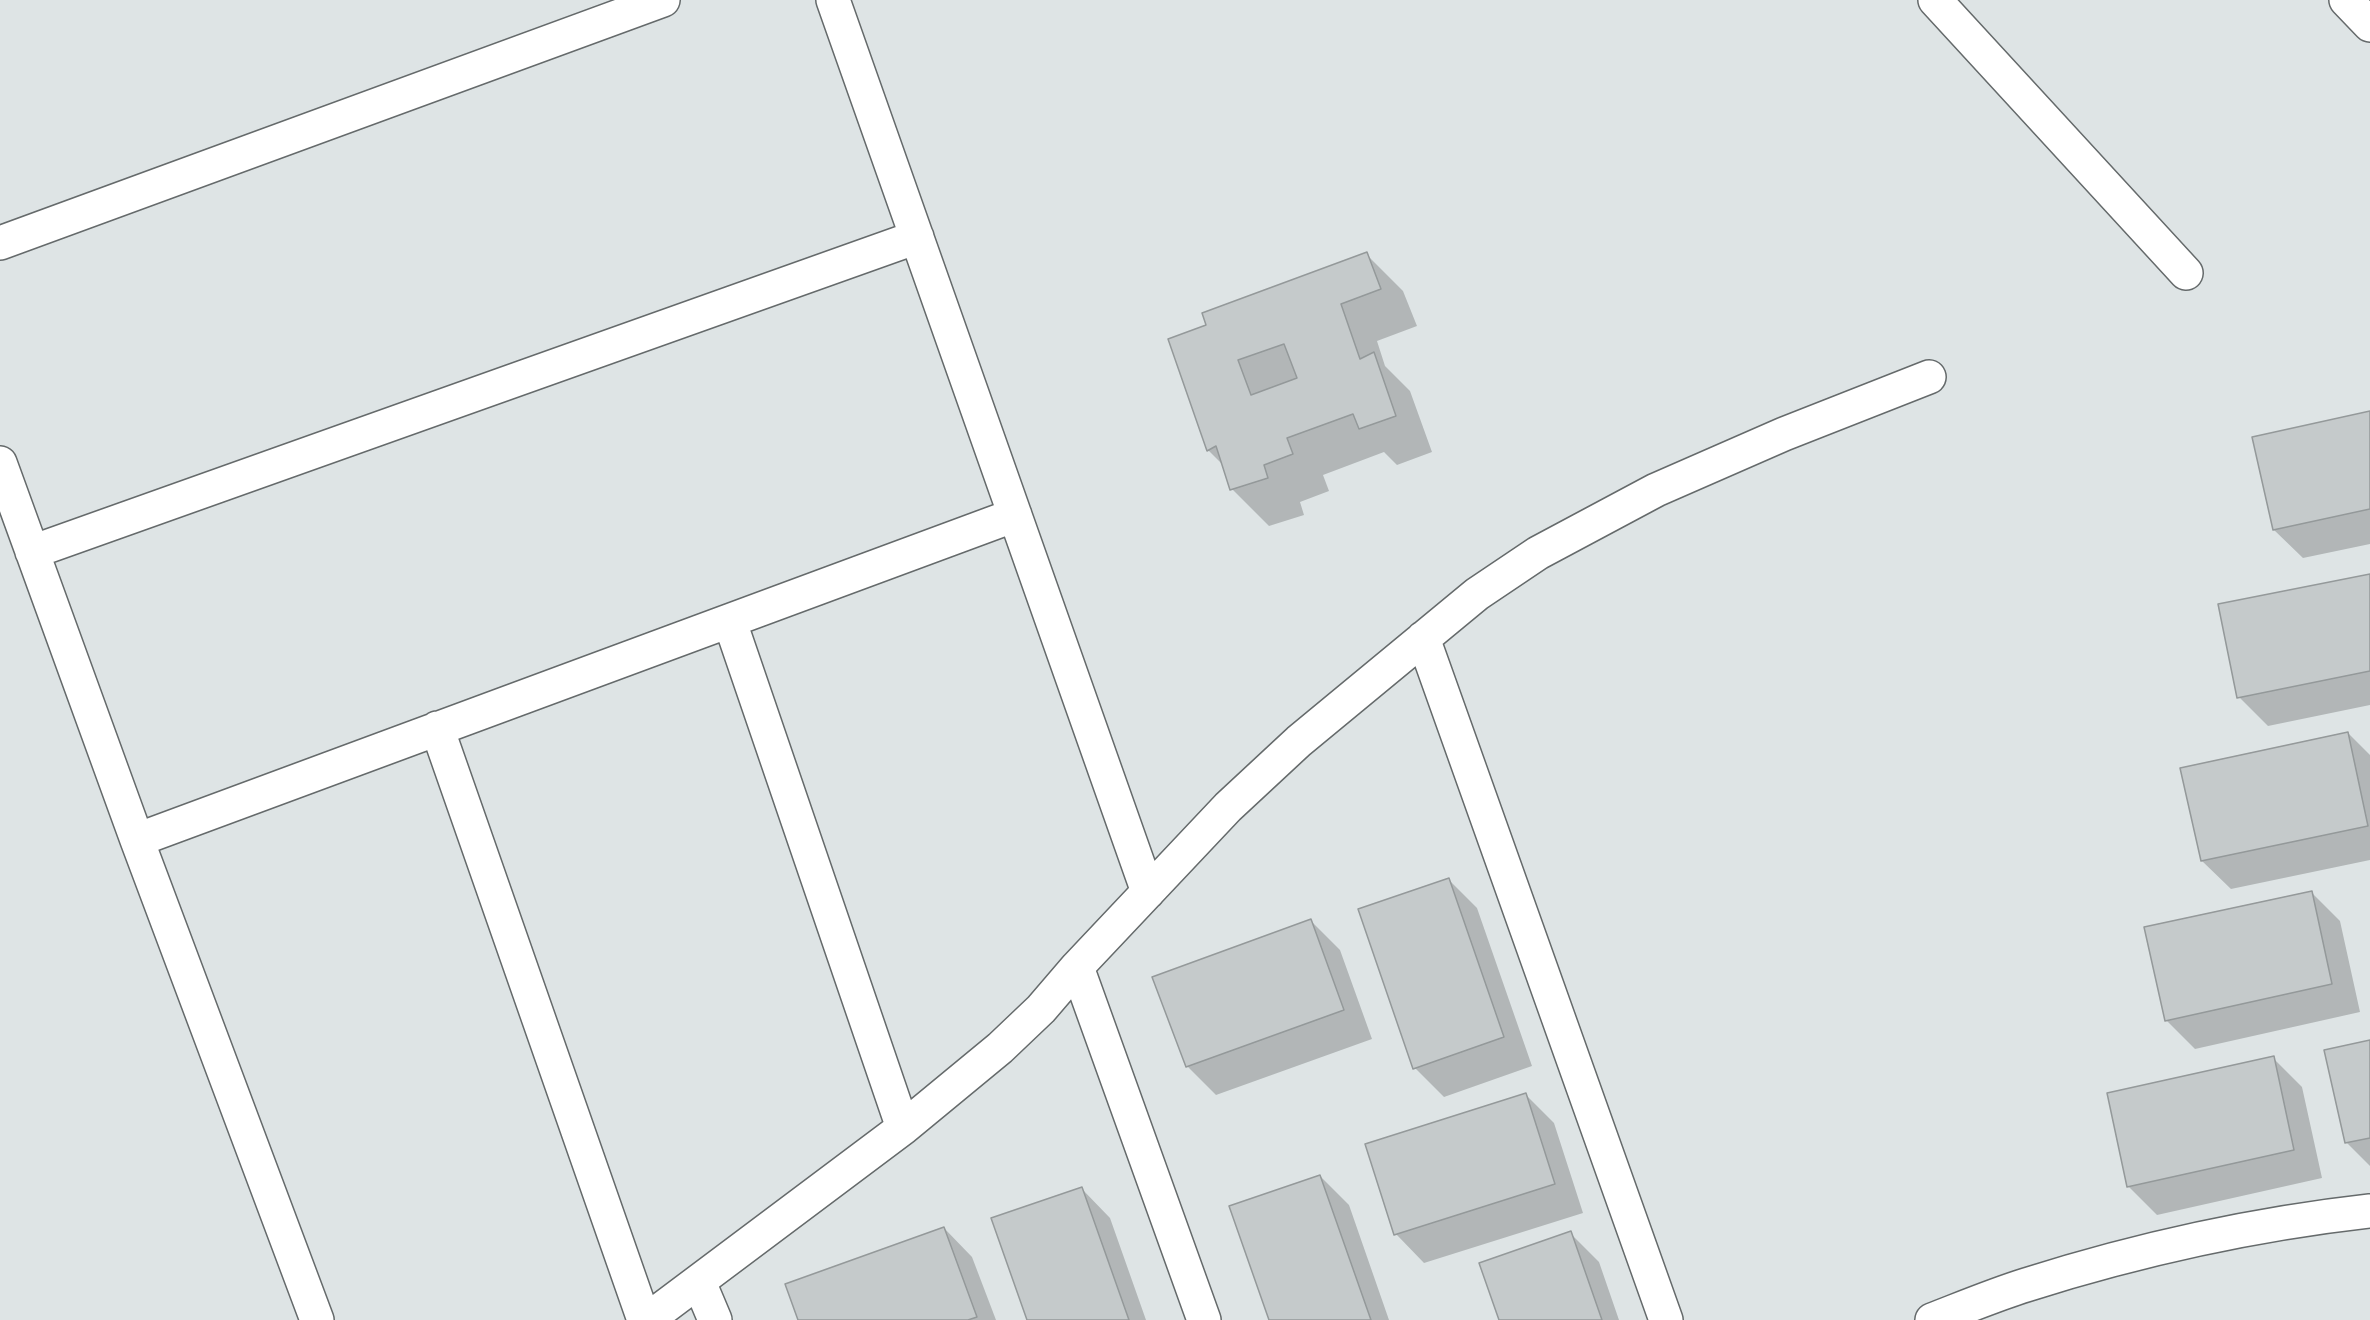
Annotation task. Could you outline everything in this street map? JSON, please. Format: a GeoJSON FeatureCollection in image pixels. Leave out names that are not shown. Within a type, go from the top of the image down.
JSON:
{"type":"FeatureCollection","features":[{"type":"Feature","properties":{"kind":"street"},"geometry":{"type":"LineString","coordinates":[[0,243],[663,0]]}},
{"type":"Feature","properties":{"kind":"street"},"geometry":{"type":"LineString","coordinates":[[833,0],[1148,892]]}},
{"type":"Feature","properties":{"kind":"street"},"geometry":{"type":"LineString","coordinates":[[1935,0],[2186,273]]}},
{"type":"Feature","properties":{"kind":"street"},"geometry":{"type":"LineString","coordinates":[[2346,0],[2370,25]]}},
{"type":"Feature","properties":{"kind":"street"},"geometry":{"type":"LineString","coordinates":[[32,552],[917,237]]}},
{"type":"Feature","properties":{"kind":"street"},"geometry":{"type":"LineString","coordinates":[[437,728],[645,1320],[903,1128],[1000,1048],[1041,1009],[1077,967],[1228,807],[1299,741],[1477,594],[1539,553],[1596,520],[1711,465],[1929,377]]}},
{"type":"Feature","properties":{"kind":"street"},"geometry":{"type":"LineString","coordinates":[[0,463],[137,840],[317,1320]]}},
{"type":"Feature","properties":{"kind":"street"},"geometry":{"type":"LineString","coordinates":[[137,840],[1015,515]]}},
{"type":"Feature","properties":{"kind":"street"},"geometry":{"type":"LineString","coordinates":[[730,622],[903,1128]]}},
{"type":"Feature","properties":{"kind":"street"},"geometry":{"type":"LineString","coordinates":[[1422,638],[1666,1320]]}},
{"type":"Feature","properties":{"kind":"street"},"geometry":{"type":"LineString","coordinates":[[1077,967],[1204,1320]]}},
{"type":"Feature","properties":{"kind":"street"},"geometry":{"type":"LineString","coordinates":[[1932,1320],[2025,1286],[2177,1245],[2260,1228],[2370,1211]]}},
{"type":"Feature","properties":{"kind":"street"},"geometry":{"type":"LineString","coordinates":[[699,1282],[715,1320]]}},
{"type":"Feature","properties":{"kind":"building"},"geometry":{"type":"Polygon","coordinates":[[[1367,252],[1381,289],[1341,304],[1360,359],[1374,352],[1396,416],[1359,429],[1353,414],[1287,438],[1293,454],[1264,465],[1268,478],[1230,490],[1216,446],[1207,451],[1168,339],[1206,325],[1202,313],[1367,252]],[[1284,344],[1238,360],[1251,395],[1297,378],[1284,344]]]}},
{"type":"Feature","properties":{"kind":"building"},"geometry":{"type":"Polygon","coordinates":[[[2370,411],[2370,509],[2273,530],[2252,437],[2370,411]]]}},
{"type":"Feature","properties":{"kind":"building"},"geometry":{"type":"Polygon","coordinates":[[[2370,574],[2370,671],[2237,698],[2218,604],[2370,574]]]}},
{"type":"Feature","properties":{"kind":"building"},"geometry":{"type":"Polygon","coordinates":[[[2348,732],[2368,826],[2201,861],[2180,768],[2348,732]]]}},
{"type":"Feature","properties":{"kind":"building"},"geometry":{"type":"Polygon","coordinates":[[[1449,878],[1504,1037],[1413,1069],[1358,909],[1449,878]]]}},
{"type":"Feature","properties":{"kind":"building"},"geometry":{"type":"Polygon","coordinates":[[[2312,891],[2332,984],[2165,1021],[2144,927],[2312,891]]]}},
{"type":"Feature","properties":{"kind":"building"},"geometry":{"type":"Polygon","coordinates":[[[1311,919],[1344,1010],[1186,1067],[1152,977],[1311,919]]]}},
{"type":"Feature","properties":{"kind":"building"},"geometry":{"type":"Polygon","coordinates":[[[2370,1040],[2370,1138],[2345,1143],[2324,1050],[2370,1040]]]}},
{"type":"Feature","properties":{"kind":"building"},"geometry":{"type":"Polygon","coordinates":[[[2274,1056],[2294,1150],[2127,1187],[2107,1093],[2274,1056]]]}},
{"type":"Feature","properties":{"kind":"building"},"geometry":{"type":"Polygon","coordinates":[[[1526,1093],[1555,1184],[1394,1235],[1365,1144],[1526,1093]]]}},
{"type":"Feature","properties":{"kind":"building"},"geometry":{"type":"Polygon","coordinates":[[[1320,1175],[1371,1320],[1269,1320],[1229,1206],[1320,1175]]]}},
{"type":"Feature","properties":{"kind":"building"},"geometry":{"type":"Polygon","coordinates":[[[1082,1187],[1129,1320],[1027,1320],[991,1218],[1082,1187]]]}},
{"type":"Feature","properties":{"kind":"building"},"geometry":{"type":"Polygon","coordinates":[[[944,1227],[977,1317],[968,1320],[798,1320],[785,1284],[944,1227]]]}},
{"type":"Feature","properties":{"kind":"building"},"geometry":{"type":"Polygon","coordinates":[[[1571,1231],[1602,1320],[1499,1320],[1479,1263],[1571,1231]]]}}]}
